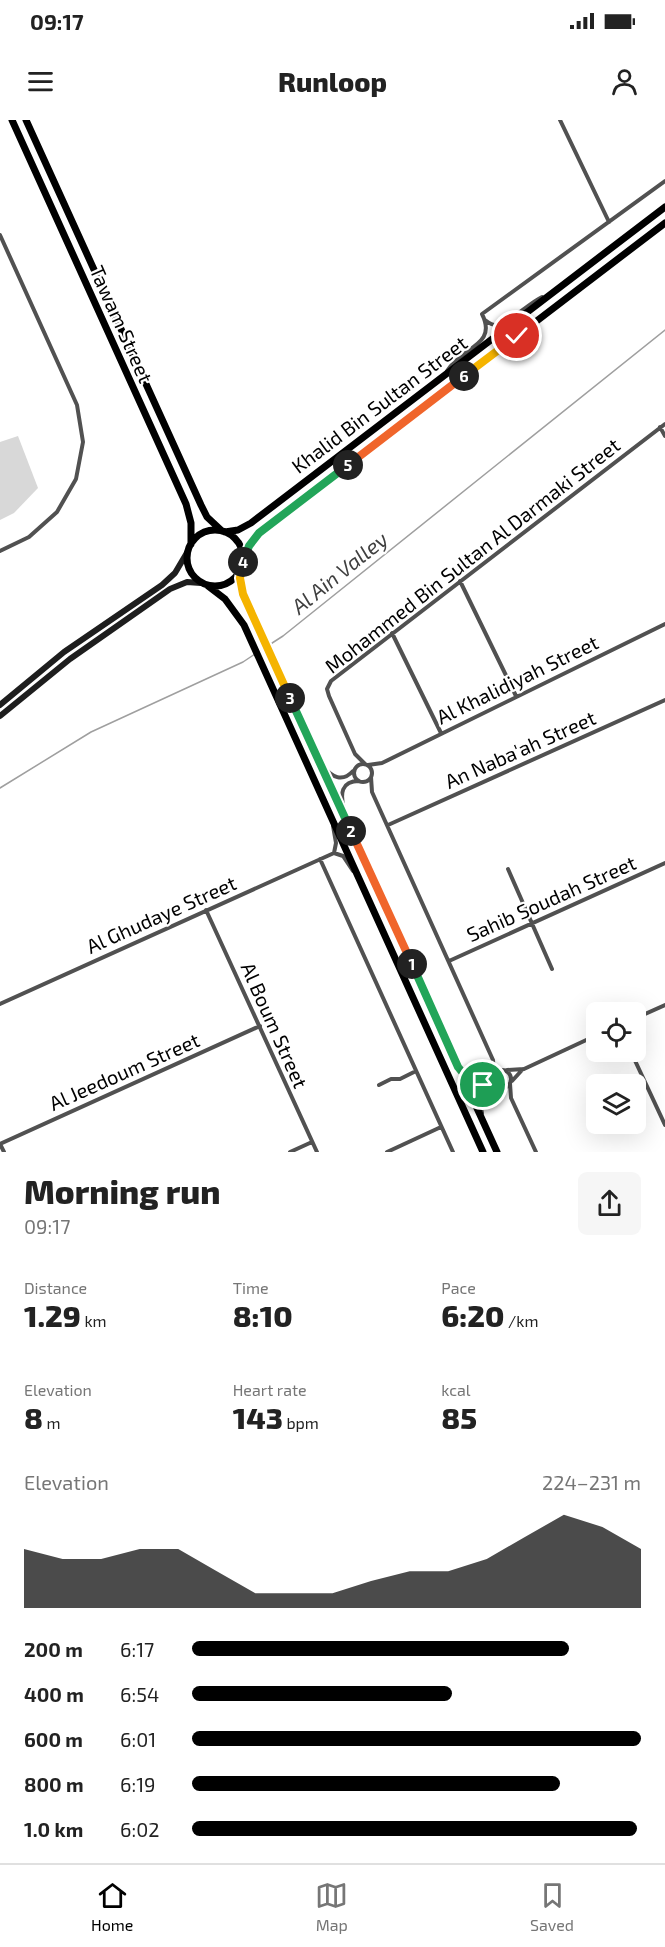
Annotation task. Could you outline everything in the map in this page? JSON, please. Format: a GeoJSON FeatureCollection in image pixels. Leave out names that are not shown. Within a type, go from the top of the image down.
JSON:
{"type":"FeatureCollection","features":[{"type":"Feature","properties":{"kind":"main road","name":"Tawam Street"},"geometry":{"type":"LineString","coordinates":[[12,120],[186,504],[191,523],[189,547]]}},
{"type":"Feature","properties":{"kind":"main road","name":"Tawam Street"},"geometry":{"type":"LineString","coordinates":[[26,120],[204,511],[223,531]]}},
{"type":"Feature","properties":{"kind":"main road","name":"Khalid Bin Sultan Street"},"geometry":{"type":"LineString","coordinates":[[223,531],[238,530],[250,523],[665,207]]}},
{"type":"Feature","properties":{"kind":"main road","name":"Khalid Bin Sultan Street"},"geometry":{"type":"LineString","coordinates":[[243,560],[249,546],[259,533],[665,224]]}},
{"type":"Feature","properties":{"kind":"main road"},"geometry":{"type":"LineString","coordinates":[[483,1152],[244,625],[225,599],[190,572],[187,558],[189,547],[201,534],[214,530],[223,531],[239,543],[243,560],[241,570],[243,594],[496,1152]]}},
{"type":"Feature","properties":{"kind":"main road"},"geometry":{"type":"LineString","coordinates":[[204,584],[224,585],[231,582],[241,570]]}},
{"type":"Feature","properties":{"kind":"street"},"geometry":{"type":"LineString","coordinates":[[560,120],[609,222]]}},
{"type":"Feature","properties":{"kind":"street"},"geometry":{"type":"LineString","coordinates":[[446,374],[455,360],[484,338],[488,329],[482,314],[665,181]]}},
{"type":"Feature","properties":{"kind":"street"},"geometry":{"type":"LineString","coordinates":[[0,236],[77,405],[83,442],[76,479],[57,512],[29,537],[0,551]]}},
{"type":"Feature","properties":{"kind":"street"},"geometry":{"type":"LineString","coordinates":[[485,320],[493,325],[502,324],[533,302],[549,295]]}},
{"type":"Feature","properties":{"kind":"street","name":"Mohammed Bin Sultan Al Darmaki Street"},"geometry":{"type":"LineString","coordinates":[[366,764],[355,754],[329,696],[328,686],[333,679],[665,424]]}},
{"type":"Feature","properties":{"kind":"street"},"geometry":{"type":"LineString","coordinates":[[660,428],[665,436]]}},
{"type":"Feature","properties":{"kind":"street"},"geometry":{"type":"LineString","coordinates":[[0,705],[64,652],[162,585],[175,573],[189,547]]}},
{"type":"Feature","properties":{"kind":"street"},"geometry":{"type":"LineString","coordinates":[[460,581],[516,696]]}},
{"type":"Feature","properties":{"kind":"street"},"geometry":{"type":"LineString","coordinates":[[0,716],[70,659],[170,589],[187,582],[204,584]]}},
{"type":"Feature","properties":{"kind":"street","name":"Al Khalidiyah Street"},"geometry":{"type":"LineString","coordinates":[[372,775],[382,763],[665,624]]}},
{"type":"Feature","properties":{"kind":"street"},"geometry":{"type":"LineString","coordinates":[[392,633],[441,733]]}},
{"type":"Feature","properties":{"kind":"street","name":"An Naba'ah Street"},"geometry":{"type":"LineString","coordinates":[[387,825],[665,700]]}},
{"type":"Feature","properties":{"kind":"street","name":"Mohammed Bin Sultan Al Darmaki Street"},"geometry":{"type":"LineString","coordinates":[[355,754],[355,769]]}},
{"type":"Feature","properties":{"kind":"street"},"geometry":{"type":"LineString","coordinates":[[317,758],[334,777],[345,778],[359,764],[366,764],[371,769],[372,792]]}},
{"type":"Feature","properties":{"kind":"street","name":"Al Khalidiyah Street"},"geometry":{"type":"LineString","coordinates":[[366,764],[382,763]]}},
{"type":"Feature","properties":{"kind":"street"},"geometry":{"type":"LineString","coordinates":[[355,769],[354,775],[372,792],[494,1060],[511,1075],[511,1098]]}},
{"type":"Feature","properties":{"kind":"street"},"geometry":{"type":"LineString","coordinates":[[347,821],[342,801],[342,789],[347,783],[366,781],[372,775]]}},
{"type":"Feature","properties":{"kind":"street"},"geometry":{"type":"LineString","coordinates":[[332,820],[336,843],[334,853],[343,856],[357,874]]}},
{"type":"Feature","properties":{"kind":"street","name":"Al Ghudaye Street"},"geometry":{"type":"LineString","coordinates":[[0,1004],[334,853]]}},
{"type":"Feature","properties":{"kind":"street"},"geometry":{"type":"LineString","coordinates":[[320,859],[453,1152]]}},
{"type":"Feature","properties":{"kind":"street","name":"Sahib Soudah Street"},"geometry":{"type":"LineString","coordinates":[[449,961],[665,863]]}},
{"type":"Feature","properties":{"kind":"street"},"geometry":{"type":"LineString","coordinates":[[508,869],[552,969]]}},
{"type":"Feature","properties":{"kind":"street","name":"Al Boum Street"},"geometry":{"type":"LineString","coordinates":[[206,910],[316,1152]]}},
{"type":"Feature","properties":{"kind":"street"},"geometry":{"type":"LineString","coordinates":[[646,1014],[665,1005]]}},
{"type":"Feature","properties":{"kind":"street","name":"Al Jeedoum Street"},"geometry":{"type":"LineString","coordinates":[[0,1144],[260,1026]]}},
{"type":"Feature","properties":{"kind":"street"},"geometry":{"type":"LineString","coordinates":[[486,1128],[479,1097],[486,1088],[506,1088],[524,1069],[586,1040]]}},
{"type":"Feature","properties":{"kind":"street"},"geometry":{"type":"LineString","coordinates":[[494,1060],[494,1083],[511,1098],[536,1152]]}},
{"type":"Feature","properties":{"kind":"street"},"geometry":{"type":"LineString","coordinates":[[637,1062],[665,1125]]}},
{"type":"Feature","properties":{"kind":"street"},"geometry":{"type":"LineString","coordinates":[[458,1067],[470,1082],[476,1085],[487,1084],[498,1070],[524,1069]]}},
{"type":"Feature","properties":{"kind":"street"},"geometry":{"type":"LineString","coordinates":[[379,1085],[386,1081],[400,1079],[416,1071]]}},
{"type":"Feature","properties":{"kind":"street"},"geometry":{"type":"LineString","coordinates":[[387,1152],[441,1127]]}},
{"type":"Feature","properties":{"kind":"street"},"geometry":{"type":"LineString","coordinates":[[290,1152],[312,1142]]}},
{"type":"Feature","properties":{"kind":"street"},"geometry":{"type":"LineString","coordinates":[[0,1144],[4,1152]]}},
{"type":"Feature","properties":{"kind":"shaded area"},"geometry":{"type":"Polygon","coordinates":[[[18,436],[38,488],[14,513],[0,520],[0,442],[18,436]]]}},
{"type":"Feature","properties":{"kind":"waterway","name":"Al Ain Valley"},"geometry":{"type":"LineString","coordinates":[[269,645],[665,330]]}},
{"type":"Feature","properties":{"kind":"waterway","name":"Al Ain Valley"},"geometry":{"type":"LineString","coordinates":[[0,788],[91,732],[243,662],[255,654]]}},
{"type":"Feature","properties":{"kind":"route"},"geometry":{"type":"LineString","coordinates":[[483,1085],[472,1084],[458,1067],[246,602],[240,578],[246,553],[259,533],[517,336]]}}]}
